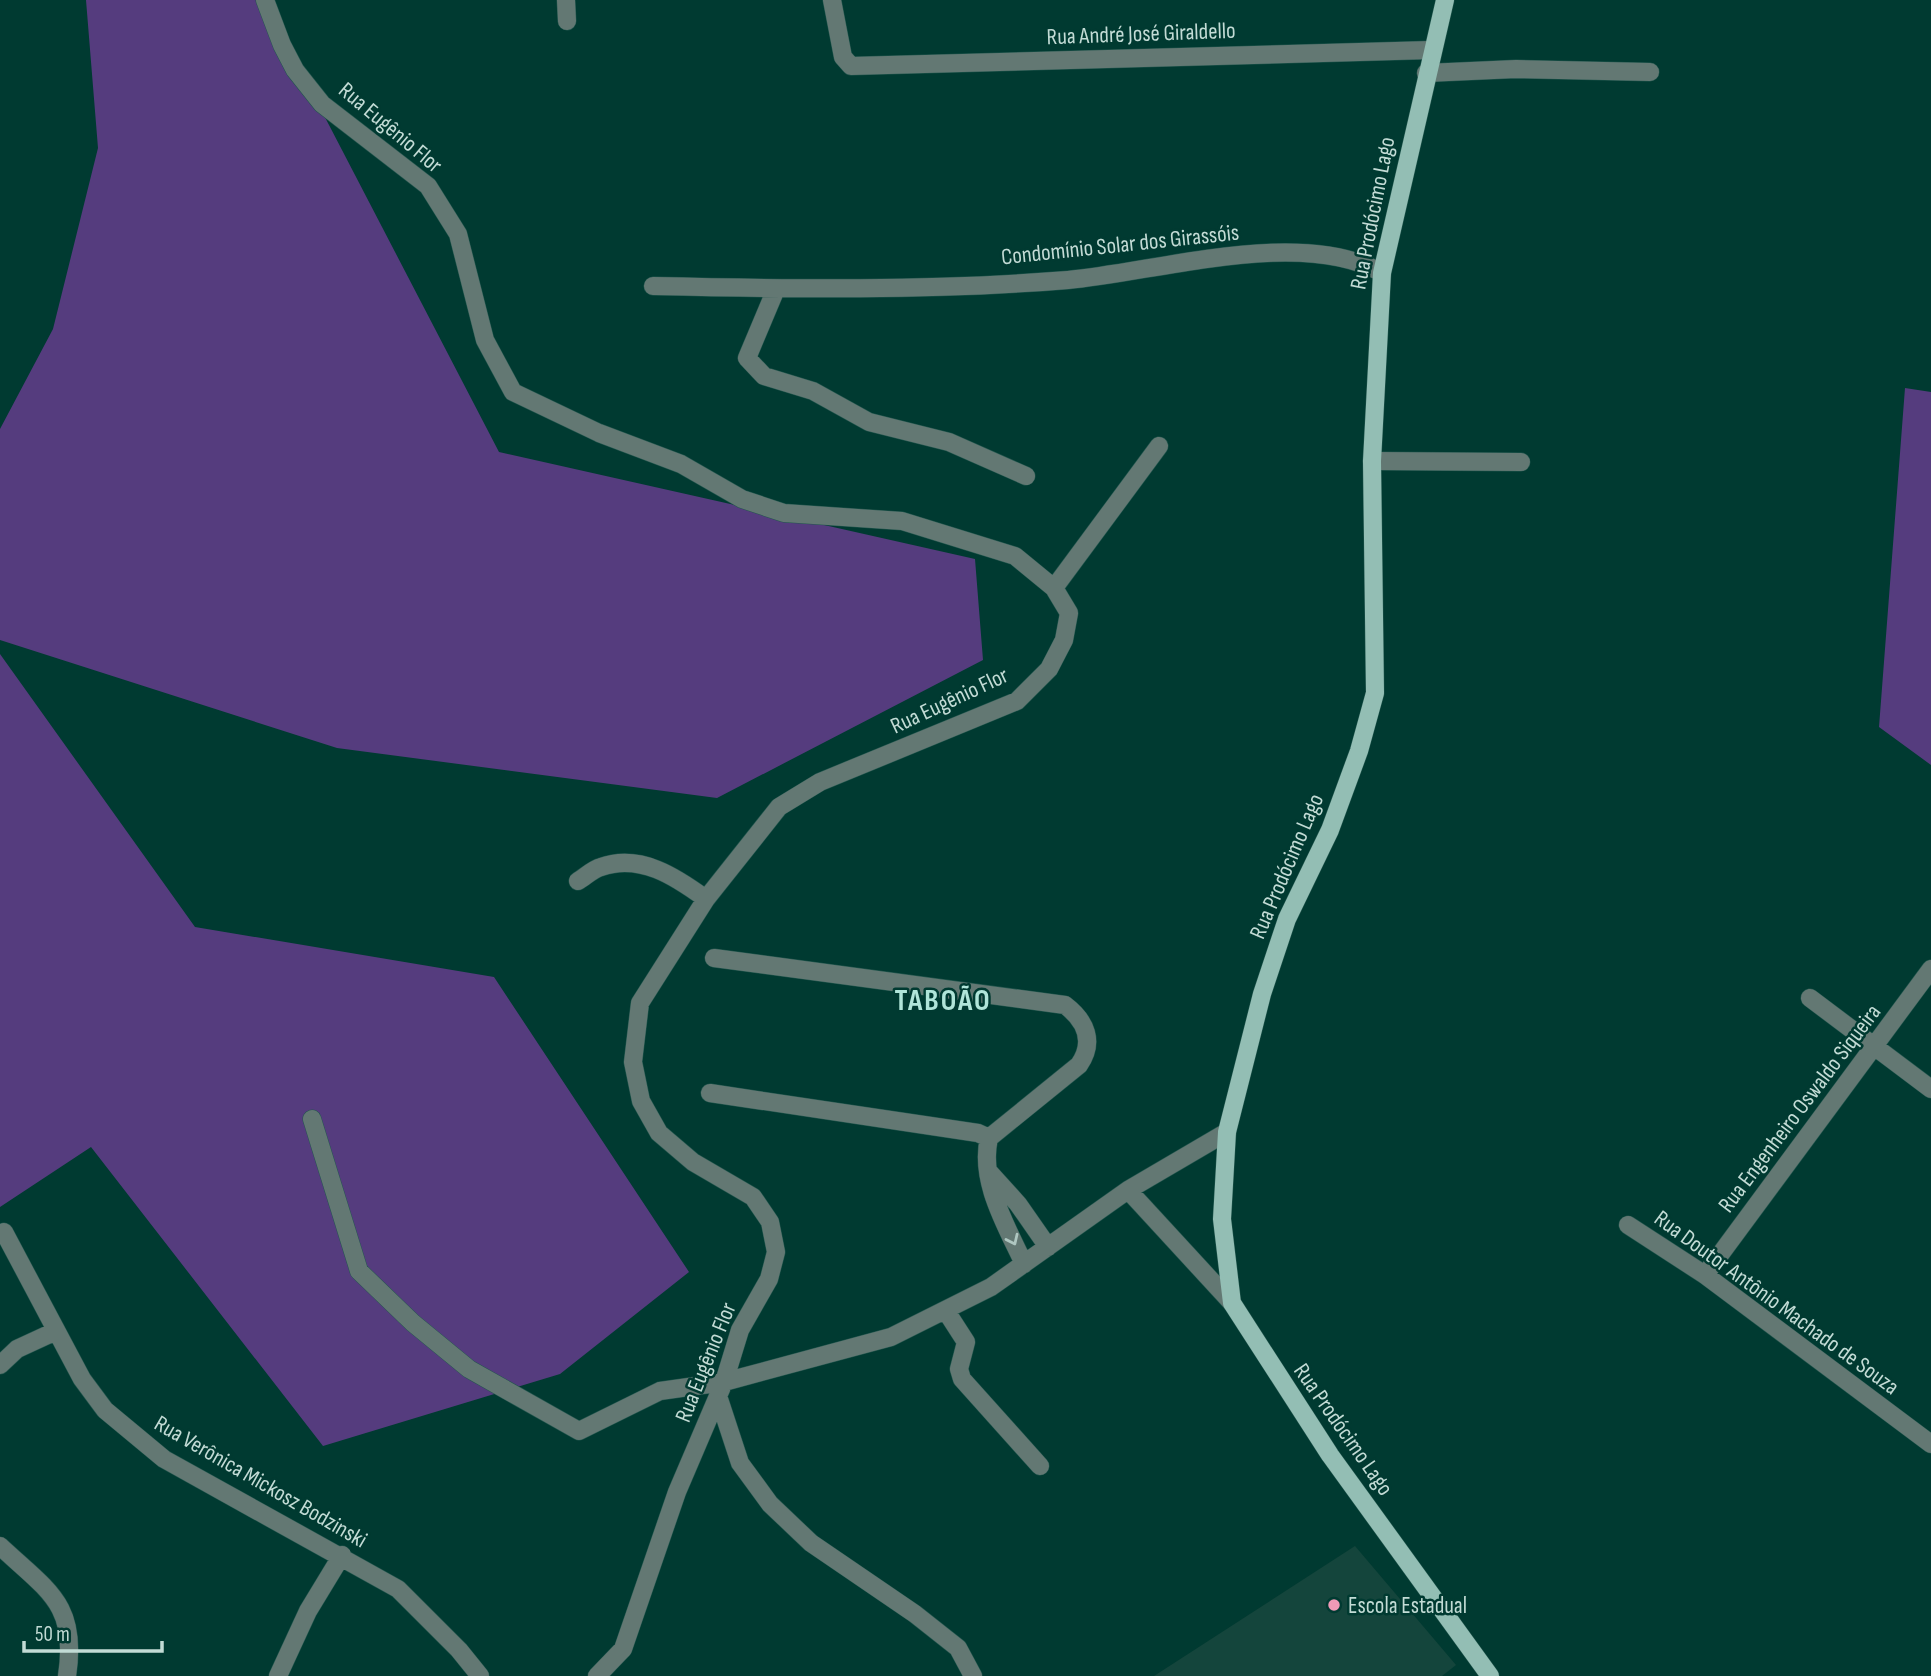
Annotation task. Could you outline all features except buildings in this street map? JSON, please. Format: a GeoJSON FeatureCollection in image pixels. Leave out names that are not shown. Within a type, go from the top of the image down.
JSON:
{"type":"FeatureCollection","features":[{"type":"Feature","properties":{"kind":"main road","name":"Rua Prodócimo Lago"},"geometry":{"type":"LineString","coordinates":[[1445,0],[1431,50],[1382,273],[1371,461],[1375,693],[1359,751],[1334,819],[1287,919],[1262,995],[1227,1132],[1222,1219],[1232,1303],[1330,1455],[1490,1676]]}},
{"type":"Feature","properties":{"kind":"street","name":"Rua Eugênio Flor"},"geometry":{"type":"LineString","coordinates":[[265,0],[282,45],[295,70],[322,104],[428,186],[458,234],[485,340],[513,391],[599,433],[681,464],[742,499],[784,513],[902,521],[1015,556],[1054,587],[1069,613],[1064,640],[1049,669],[1017,701],[820,782],[779,807],[706,899],[640,1003],[633,1062],[641,1101],[659,1133],[692,1162],[754,1197],[770,1222],[776,1252],[769,1279],[740,1329],[721,1389],[677,1492],[624,1649],[597,1676]]}},
{"type":"Feature","properties":{"kind":"street"},"geometry":{"type":"LineString","coordinates":[[566,0],[567,21]]}},
{"type":"Feature","properties":{"kind":"street","name":"Rua André José Giraldello"},"geometry":{"type":"LineString","coordinates":[[832,0],[843,57],[851,66],[1431,50]]}},
{"type":"Feature","properties":{"kind":"street"},"geometry":{"type":"LineString","coordinates":[[1426,73],[1516,69],[1650,72]]}},
{"type":"Feature","properties":{"kind":"street","name":"Condomínio Solar dos Girassóis"},"geometry":{"type":"LineString","coordinates":[[653,286],[776,289],[1068,280],[1164,268],[1218,257],[1286,251],[1327,256],[1370,266],[1382,273]]}},
{"type":"Feature","properties":{"kind":"street"},"geometry":{"type":"LineString","coordinates":[[776,289],[747,358],[764,376],[813,391],[869,422],[949,442],[1026,476]]}},
{"type":"Feature","properties":{"kind":"street"},"geometry":{"type":"LineString","coordinates":[[1054,587],[1159,446]]}},
{"type":"Feature","properties":{"kind":"street"},"geometry":{"type":"LineString","coordinates":[[1371,461],[1521,462]]}},
{"type":"Feature","properties":{"kind":"street"},"geometry":{"type":"LineString","coordinates":[[578,881],[601,867],[636,863],[674,875],[706,899]]}},
{"type":"Feature","properties":{"kind":"street"},"geometry":{"type":"LineString","coordinates":[[714,958],[1065,1005],[1079,1015],[1087,1032],[1088,1052],[1079,1065],[989,1138],[985,1156],[994,1199],[1024,1264]]}},
{"type":"Feature","properties":{"kind":"street","name":"Rua Engenheiro Oswaldo Siqueira"},"geometry":{"type":"LineString","coordinates":[[1705,1275],[1931,969]]}},
{"type":"Feature","properties":{"kind":"street"},"geometry":{"type":"LineString","coordinates":[[1810,998],[1931,1088]]}},
{"type":"Feature","properties":{"kind":"street"},"geometry":{"type":"LineString","coordinates":[[710,1093],[978,1133],[989,1138]]}},
{"type":"Feature","properties":{"kind":"street"},"geometry":{"type":"LineString","coordinates":[[312,1119],[359,1271],[413,1323],[469,1369],[579,1432],[660,1391],[721,1389],[891,1337],[991,1287],[1128,1190],[1227,1132]]}},
{"type":"Feature","properties":{"kind":"street"},"geometry":{"type":"LineString","coordinates":[[990,1173],[1018,1204],[1048,1247]]}},
{"type":"Feature","properties":{"kind":"street"},"geometry":{"type":"LineString","coordinates":[[1128,1190],[1232,1303]]}},
{"type":"Feature","properties":{"kind":"street"},"geometry":{"type":"LineString","coordinates":[[1002,1215],[1018,1204]]}},
{"type":"Feature","properties":{"kind":"street","name":"Rua Doutor Antônio Machado de Souza"},"geometry":{"type":"LineString","coordinates":[[1628,1225],[1705,1275],[1931,1444]]}},
{"type":"Feature","properties":{"kind":"street","name":"Rua Verônica Mickosz Bodzinski"},"geometry":{"type":"LineString","coordinates":[[4,1232],[82,1380],[104,1410],[164,1459],[342,1555],[398,1589],[459,1650],[480,1676]]}},
{"type":"Feature","properties":{"kind":"street"},"geometry":{"type":"LineString","coordinates":[[946,1311],[966,1342],[959,1369],[962,1379],[1040,1466]]}},
{"type":"Feature","properties":{"kind":"street"},"geometry":{"type":"LineString","coordinates":[[0,1365],[17,1349],[56,1331]]}},
{"type":"Feature","properties":{"kind":"street"},"geometry":{"type":"LineString","coordinates":[[721,1389],[740,1464],[770,1504],[811,1543],[915,1614],[958,1648],[973,1676]]}},
{"type":"Feature","properties":{"kind":"street"},"geometry":{"type":"LineString","coordinates":[[0,1546],[53,1595],[65,1615],[70,1637],[67,1676]]}},
{"type":"Feature","properties":{"kind":"street"},"geometry":{"type":"LineString","coordinates":[[278,1676],[309,1611],[342,1555]]}},
{"type":"Feature","properties":{"kind":"shaded area"},"geometry":{"type":"Polygon","coordinates":[[[86,0],[264,0],[499,452],[975,559],[983,660],[717,798],[337,748],[0,640],[0,429],[53,329],[98,148],[86,0]]]}},
{"type":"Feature","properties":{"kind":"shaded area"},"geometry":{"type":"Polygon","coordinates":[[[1905,388],[1931,392],[1931,765],[1879,727],[1905,388]]]}},
{"type":"Feature","properties":{"kind":"shaded area"},"geometry":{"type":"Polygon","coordinates":[[[0,654],[195,927],[494,977],[689,1272],[560,1374],[323,1446],[91,1147],[0,1207],[0,654]]]}},
{"type":"Feature","properties":{"kind":"shaded area","name":"Escola Estadual"},"geometry":{"type":"Polygon","coordinates":[[[1355,1546],[1456,1665],[1442,1676],[1154,1676],[1355,1546]]]}},
{"type":"Feature","properties":{"kind":"place","name":"Escola Estadual"},"geometry":{"type":"Point","coordinates":[1334,1605]}},
{"type":"Feature","properties":{"kind":"district","name":"TABOÃO"},"geometry":{"type":"Point","coordinates":[943,1000]}}]}
